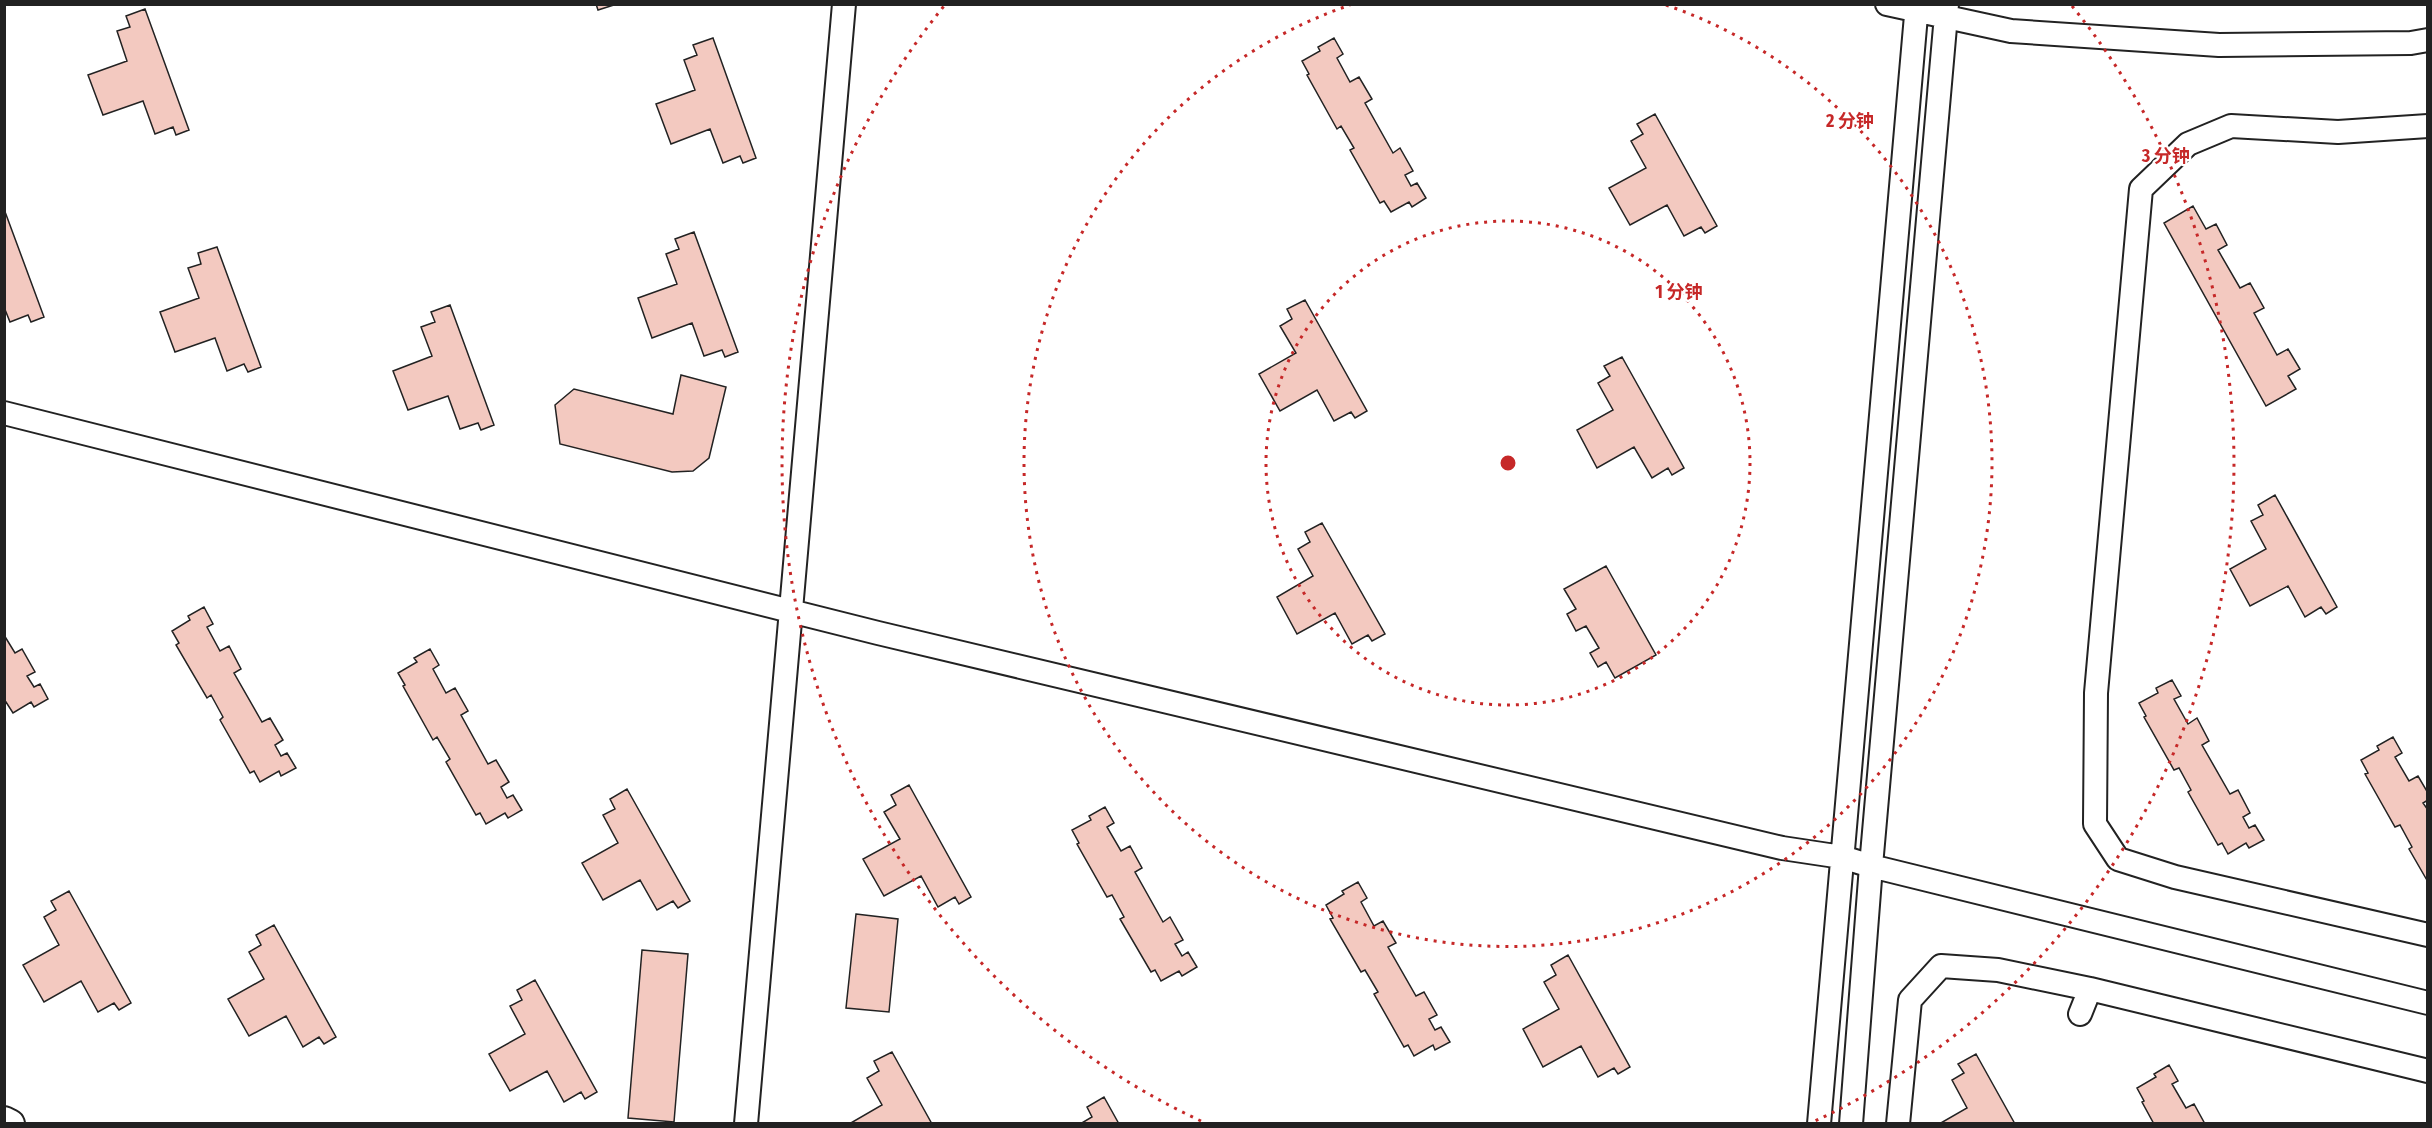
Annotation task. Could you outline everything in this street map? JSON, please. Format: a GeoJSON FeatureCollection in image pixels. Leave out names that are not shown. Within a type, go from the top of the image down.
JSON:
{"type":"FeatureCollection","features":[{"type":"Feature","properties":{"kind":"main road"},"geometry":{"type":"LineString","coordinates":[[4,1121],[10,1124]]}},
{"type":"Feature","properties":{"kind":"street"},"geometry":{"type":"LineString","coordinates":[[746,1124],[844,4]]}},
{"type":"Feature","properties":{"kind":"street"},"geometry":{"type":"LineString","coordinates":[[1887,4],[1947,11],[2011,31],[2219,45],[2411,43],[2427,40]]}},
{"type":"Feature","properties":{"kind":"street"},"geometry":{"type":"LineString","coordinates":[[1819,1124],[1917,8]]}},
{"type":"Feature","properties":{"kind":"street"},"geometry":{"type":"LineString","coordinates":[[1851,1124],[1871,866],[1947,11]]}},
{"type":"Feature","properties":{"kind":"street"},"geometry":{"type":"LineString","coordinates":[[2427,126],[2338,132],[2231,126],[2188,144],[2141,189],[2096,693],[2096,824],[2118,859],[2175,877],[2427,935]]}},
{"type":"Feature","properties":{"kind":"street"},"geometry":{"type":"LineString","coordinates":[[4,413],[790,611],[1782,848],[1842,857],[2427,1003]]}},
{"type":"Feature","properties":{"kind":"street"},"geometry":{"type":"LineString","coordinates":[[1898,1124],[1910,1000],[1941,966],[1998,970],[2090,989],[2427,1071]]}},
{"type":"Feature","properties":{"kind":"street"},"geometry":{"type":"LineString","coordinates":[[2080,1014],[2090,989]]}},
{"type":"Feature","properties":{"kind":"building"},"geometry":{"type":"Polygon","coordinates":[[[596,4],[617,4],[598,10],[596,4]]]}},
{"type":"Feature","properties":{"kind":"building"},"geometry":{"type":"Polygon","coordinates":[[[145,9],[189,130],[176,135],[173,127],[155,134],[143,101],[103,115],[88,75],[127,61],[117,31],[130,27],[126,16],[145,9]]]}},
{"type":"Feature","properties":{"kind":"building"},"geometry":{"type":"Polygon","coordinates":[[[713,38],[756,158],[743,163],[740,156],[723,163],[710,129],[671,144],[656,104],[695,90],[684,60],[697,55],[693,45],[713,38]]]}},
{"type":"Feature","properties":{"kind":"building"},"geometry":{"type":"Polygon","coordinates":[[[1334,38],[1343,54],[1337,58],[1350,82],[1359,77],[1372,99],[1365,103],[1393,153],[1400,148],[1413,171],[1405,175],[1411,186],[1417,183],[1426,198],[1412,207],[1409,202],[1391,212],[1384,201],[1380,203],[1350,150],[1354,148],[1341,126],[1337,129],[1307,75],[1309,74],[1302,61],[1320,51],[1318,47],[1334,38]]]}},
{"type":"Feature","properties":{"kind":"building"},"geometry":{"type":"Polygon","coordinates":[[[1655,114],[1717,226],[1705,233],[1701,227],[1684,236],[1667,205],[1630,225],[1609,188],[1646,168],[1631,141],[1643,134],[1637,124],[1655,114]]]}},
{"type":"Feature","properties":{"kind":"building"},"geometry":{"type":"Polygon","coordinates":[[[2193,206],[2206,229],[2216,224],[2227,245],[2218,250],[2240,288],[2250,283],[2264,308],[2254,313],[2277,355],[2288,349],[2300,369],[2288,376],[2296,389],[2266,406],[2164,223],[2193,206]]]}},
{"type":"Feature","properties":{"kind":"building"},"geometry":{"type":"Polygon","coordinates":[[[4,209],[44,317],[31,322],[28,315],[10,322],[4,307],[4,209]]]}},
{"type":"Feature","properties":{"kind":"building"},"geometry":{"type":"Polygon","coordinates":[[[694,232],[738,352],[725,357],[722,350],[704,356],[692,323],[652,338],[638,298],[677,284],[666,254],[679,249],[675,239],[694,232]]]}},
{"type":"Feature","properties":{"kind":"building"},"geometry":{"type":"Polygon","coordinates":[[[217,247],[261,367],[248,372],[244,364],[227,371],[215,338],[175,352],[160,312],[199,298],[188,268],[201,264],[198,253],[217,247]]]}},
{"type":"Feature","properties":{"kind":"building"},"geometry":{"type":"Polygon","coordinates":[[[1305,300],[1367,411],[1355,418],[1351,412],[1334,421],[1317,390],[1280,411],[1259,374],[1296,353],[1280,326],[1292,319],[1287,309],[1305,300]]]}},
{"type":"Feature","properties":{"kind":"building"},"geometry":{"type":"Polygon","coordinates":[[[450,305],[494,425],[481,430],[478,423],[460,429],[448,396],[408,410],[393,371],[432,356],[421,327],[435,322],[431,312],[450,305]]]}},
{"type":"Feature","properties":{"kind":"building"},"geometry":{"type":"Polygon","coordinates":[[[1622,357],[1684,468],[1672,475],[1668,468],[1652,478],[1634,447],[1597,468],[1577,430],[1613,410],[1598,383],[1610,376],[1604,366],[1622,357]]]}},
{"type":"Feature","properties":{"kind":"building"},"geometry":{"type":"Polygon","coordinates":[[[681,375],[726,387],[709,458],[693,471],[672,472],[560,444],[555,405],[574,389],[673,414],[681,375]]]}},
{"type":"Feature","properties":{"kind":"building"},"geometry":{"type":"Polygon","coordinates":[[[2275,495],[2337,607],[2326,614],[2321,607],[2305,617],[2288,586],[2250,606],[2230,569],[2266,549],[2251,521],[2263,515],[2258,505],[2275,495]]]}},
{"type":"Feature","properties":{"kind":"building"},"geometry":{"type":"Polygon","coordinates":[[[1322,523],[1385,634],[1372,641],[1368,635],[1352,644],[1335,613],[1297,634],[1277,597],[1313,576],[1298,549],[1310,542],[1305,532],[1322,523]]]}},
{"type":"Feature","properties":{"kind":"building"},"geometry":{"type":"Polygon","coordinates":[[[1606,566],[1656,655],[1615,678],[1606,662],[1598,667],[1590,653],[1599,648],[1586,626],[1576,631],[1567,614],[1576,609],[1564,589],[1606,566]]]}},
{"type":"Feature","properties":{"kind":"building"},"geometry":{"type":"Polygon","coordinates":[[[204,607],[213,624],[207,627],[220,651],[229,646],[241,669],[234,673],[262,722],[270,718],[283,740],[275,745],[281,756],[287,753],[296,768],[281,776],[279,771],[260,782],[254,771],[250,773],[220,720],[223,717],[211,695],[207,698],[176,645],[179,643],[172,631],[190,620],[188,616],[204,607]]]}},
{"type":"Feature","properties":{"kind":"building"},"geometry":{"type":"Polygon","coordinates":[[[4,635],[15,653],[22,649],[35,672],[27,676],[34,687],[40,684],[48,699],[34,707],[31,702],[13,713],[6,702],[4,703],[4,635]]]}},
{"type":"Feature","properties":{"kind":"building"},"geometry":{"type":"Polygon","coordinates":[[[430,649],[439,665],[433,669],[446,693],[455,688],[468,711],[461,715],[488,764],[496,760],[509,782],[501,787],[507,798],[513,795],[522,810],[508,818],[505,813],[486,824],[480,813],[476,815],[446,762],[450,759],[437,737],[433,740],[403,686],[405,685],[398,673],[417,662],[414,658],[430,649]]]}},
{"type":"Feature","properties":{"kind":"building"},"geometry":{"type":"Polygon","coordinates":[[[2172,680],[2181,696],[2174,699],[2188,724],[2197,718],[2209,741],[2202,745],[2230,794],[2238,790],[2250,813],[2243,817],[2249,828],[2255,825],[2264,840],[2249,848],[2246,843],[2228,854],[2222,843],[2218,845],[2188,792],[2191,790],[2179,768],[2174,770],[2144,717],[2146,716],[2139,703],[2158,693],[2156,688],[2172,680]]]}},
{"type":"Feature","properties":{"kind":"building"},"geometry":{"type":"Polygon","coordinates":[[[2393,737],[2402,753],[2395,757],[2409,781],[2418,776],[2428,793],[2428,800],[2423,803],[2428,810],[2428,882],[2409,849],[2412,847],[2400,825],[2395,827],[2365,774],[2368,773],[2361,760],[2379,750],[2377,746],[2393,737]]]}},
{"type":"Feature","properties":{"kind":"building"},"geometry":{"type":"Polygon","coordinates":[[[909,785],[971,897],[959,904],[955,897],[938,907],[921,876],[884,896],[863,859],[900,839],[884,812],[896,805],[891,795],[909,785]]]}},
{"type":"Feature","properties":{"kind":"building"},"geometry":{"type":"Polygon","coordinates":[[[627,789],[690,901],[678,908],[673,901],[657,910],[640,880],[603,900],[582,863],[618,843],[603,815],[615,809],[610,799],[627,789]]]}},
{"type":"Feature","properties":{"kind":"building"},"geometry":{"type":"Polygon","coordinates":[[[1105,807],[1114,823],[1107,827],[1121,851],[1130,846],[1142,868],[1135,872],[1163,922],[1170,917],[1183,940],[1175,944],[1182,956],[1188,952],[1197,967],[1182,976],[1179,971],[1161,981],[1155,970],[1151,972],[1120,919],[1124,917],[1112,895],[1107,897],[1077,844],[1079,843],[1072,830],[1091,820],[1089,816],[1105,807]]]}},
{"type":"Feature","properties":{"kind":"building"},"geometry":{"type":"Polygon","coordinates":[[[1358,882],[1367,898],[1361,902],[1374,926],[1383,921],[1396,943],[1388,947],[1416,996],[1424,992],[1437,1015],[1429,1019],[1435,1030],[1441,1027],[1450,1042],[1435,1050],[1433,1045],[1414,1056],[1408,1045],[1404,1047],[1374,994],[1378,992],[1365,970],[1361,972],[1330,919],[1333,918],[1326,905],[1344,894],[1342,891],[1358,882]]]}},
{"type":"Feature","properties":{"kind":"building"},"geometry":{"type":"Polygon","coordinates":[[[69,891],[131,1003],[119,1010],[114,1003],[98,1012],[81,981],[44,1002],[23,965],[59,945],[44,917],[56,910],[51,901],[69,891]]]}},
{"type":"Feature","properties":{"kind":"building"},"geometry":{"type":"Polygon","coordinates":[[[856,914],[898,919],[889,1012],[846,1008],[856,914]]]}},
{"type":"Feature","properties":{"kind":"building"},"geometry":{"type":"Polygon","coordinates":[[[274,925],[336,1037],[324,1044],[319,1037],[303,1047],[286,1016],[249,1036],[228,999],[264,979],[249,952],[261,945],[256,935],[274,925]]]}},
{"type":"Feature","properties":{"kind":"building"},"geometry":{"type":"Polygon","coordinates":[[[642,950],[688,954],[674,1122],[628,1118],[642,950]]]}},
{"type":"Feature","properties":{"kind":"building"},"geometry":{"type":"Polygon","coordinates":[[[1568,955],[1630,1067],[1618,1074],[1614,1068],[1598,1077],[1581,1046],[1543,1067],[1523,1029],[1559,1009],[1544,982],[1556,975],[1551,965],[1568,955]]]}},
{"type":"Feature","properties":{"kind":"building"},"geometry":{"type":"Polygon","coordinates":[[[535,980],[597,1092],[585,1099],[581,1092],[564,1102],[547,1071],[510,1091],[489,1054],[525,1034],[510,1006],[522,1000],[517,990],[535,980]]]}},
{"type":"Feature","properties":{"kind":"building"},"geometry":{"type":"Polygon","coordinates":[[[892,1052],[932,1124],[849,1124],[882,1105],[867,1078],[879,1071],[874,1061],[892,1052]]]}},
{"type":"Feature","properties":{"kind":"building"},"geometry":{"type":"Polygon","coordinates":[[[1976,1054],[2015,1124],[1939,1124],[1967,1108],[1952,1080],[1964,1073],[1958,1064],[1976,1054]]]}},
{"type":"Feature","properties":{"kind":"building"},"geometry":{"type":"Polygon","coordinates":[[[2169,1065],[2178,1081],[2172,1084],[2186,1108],[2194,1104],[2205,1124],[2154,1124],[2137,1088],[2156,1077],[2154,1074],[2169,1065]]]}},
{"type":"Feature","properties":{"kind":"building"},"geometry":{"type":"Polygon","coordinates":[[[1104,1097],[1119,1124],[1080,1124],[1092,1117],[1087,1107],[1104,1097]]]}}]}
